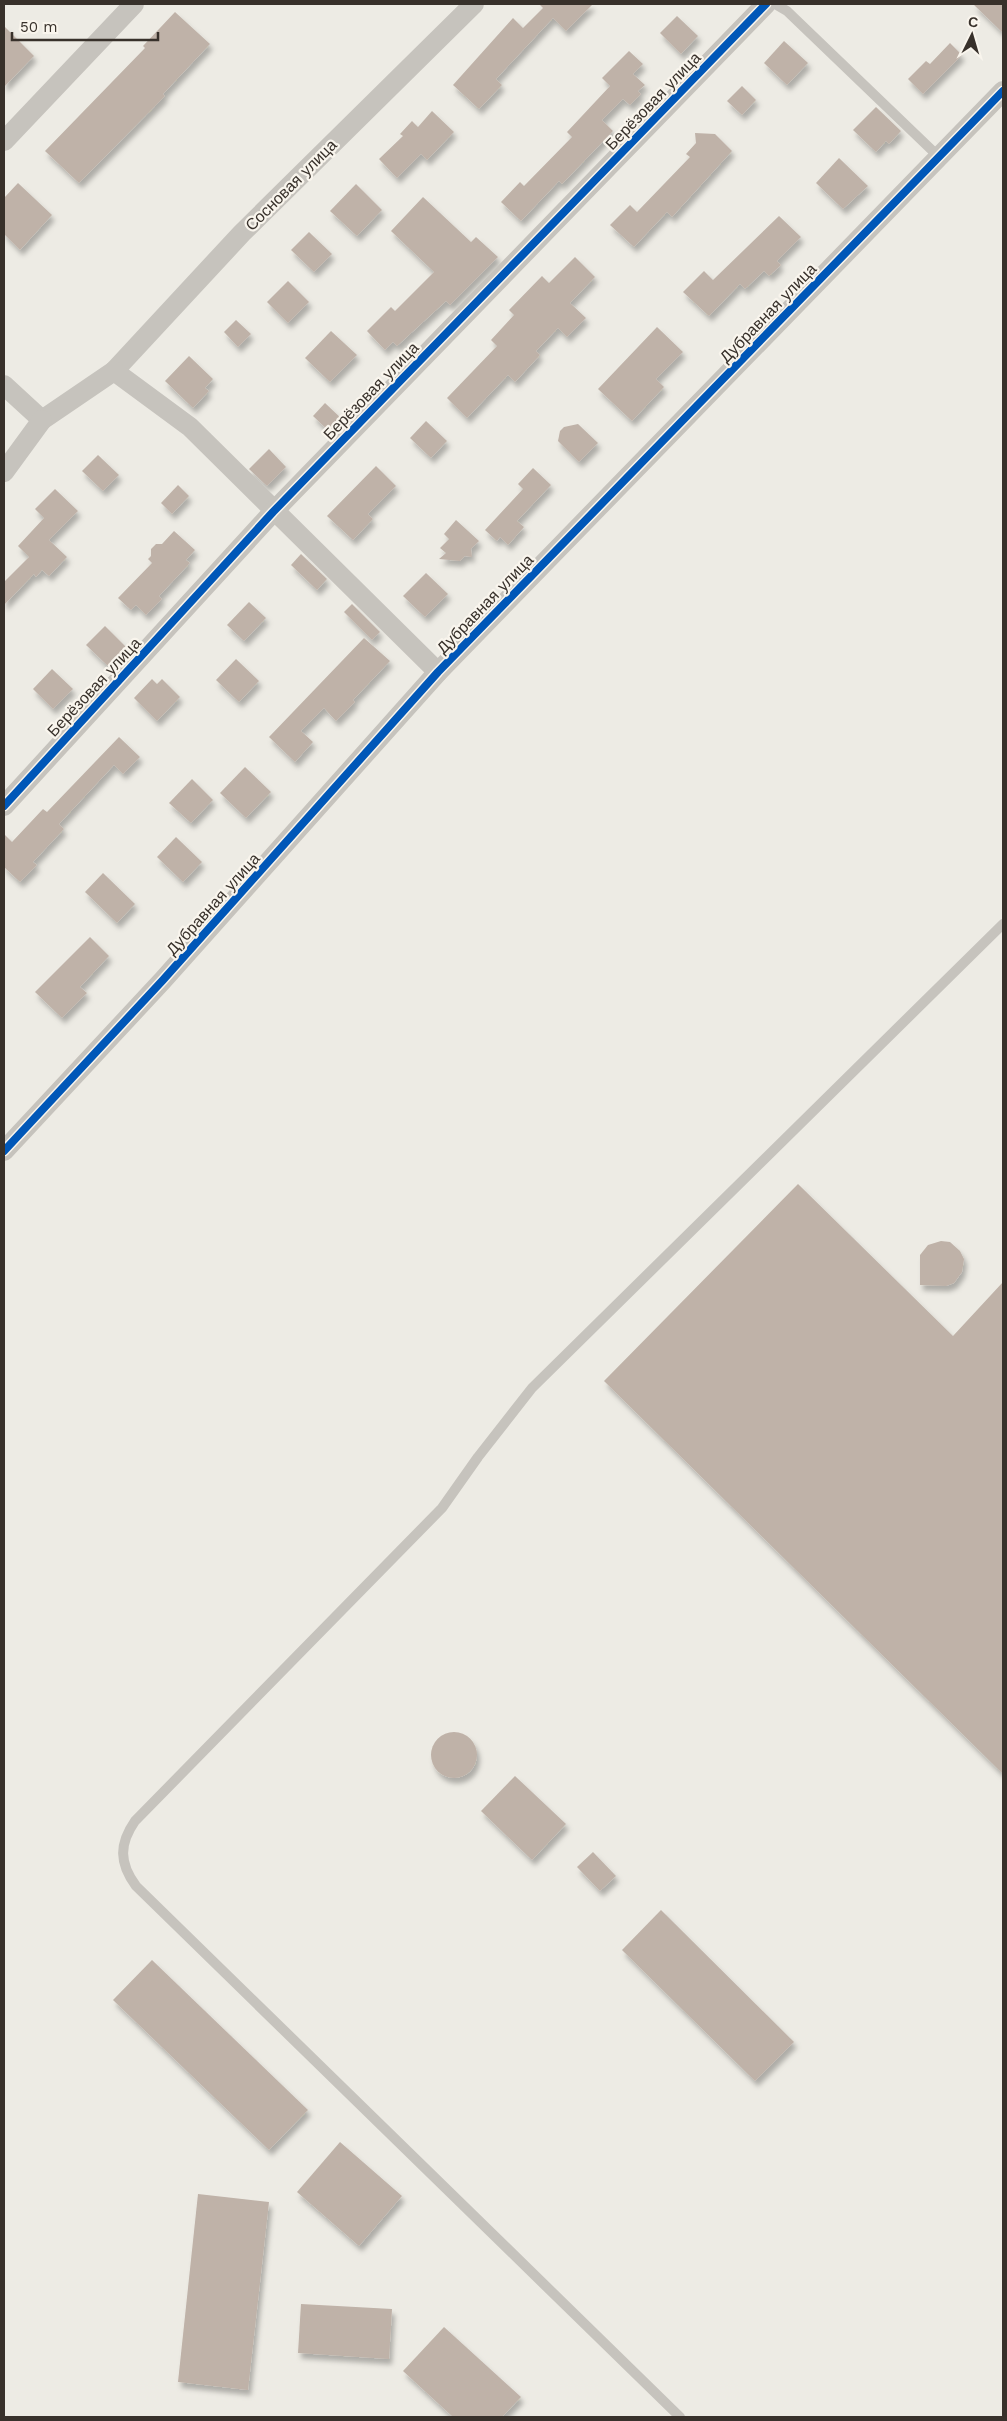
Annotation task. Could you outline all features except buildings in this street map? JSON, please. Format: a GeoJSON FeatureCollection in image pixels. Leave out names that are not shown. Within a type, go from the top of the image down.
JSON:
{"type":"FeatureCollection","features":[{"type":"Feature","properties":{"kind":"street"},"geometry":{"type":"LineString","coordinates":[[4,141],[134,4]]}},
{"type":"Feature","properties":{"kind":"street","name":"Сосновая улица"},"geometry":{"type":"LineString","coordinates":[[42,420],[114,371],[242,233],[474,4]]}},
{"type":"Feature","properties":{"kind":"street","name":"Берёзовая улица"},"geometry":{"type":"LineString","coordinates":[[4,806],[273,512],[766,4]]}},
{"type":"Feature","properties":{"kind":"street","name":"Дубравная улица"},"geometry":{"type":"LineString","coordinates":[[4,1151],[163,980],[438,672],[1003,91]]}},
{"type":"Feature","properties":{"kind":"street"},"geometry":{"type":"LineString","coordinates":[[114,371],[190,427],[273,512],[438,672]]}},
{"type":"Feature","properties":{"kind":"street"},"geometry":{"type":"LineString","coordinates":[[4,385],[42,420],[4,472]]}},
{"type":"Feature","properties":{"kind":"lane"},"geometry":{"type":"LineString","coordinates":[[776,4],[787,10],[939,157]]}},
{"type":"Feature","properties":{"kind":"lane"},"geometry":{"type":"LineString","coordinates":[[680,2417],[136,1886],[125,1872],[123,1861],[126,1835],[135,1821],[442,1508],[478,1457],[532,1388],[1003,924]]}},
{"type":"Feature","properties":{"kind":"cycle path"},"geometry":{"type":"LineString","coordinates":[[4,806],[273,512],[766,4]]}},
{"type":"Feature","properties":{"kind":"cycle path"},"geometry":{"type":"LineString","coordinates":[[4,1151],[163,980],[438,672],[1003,91]]}}]}
